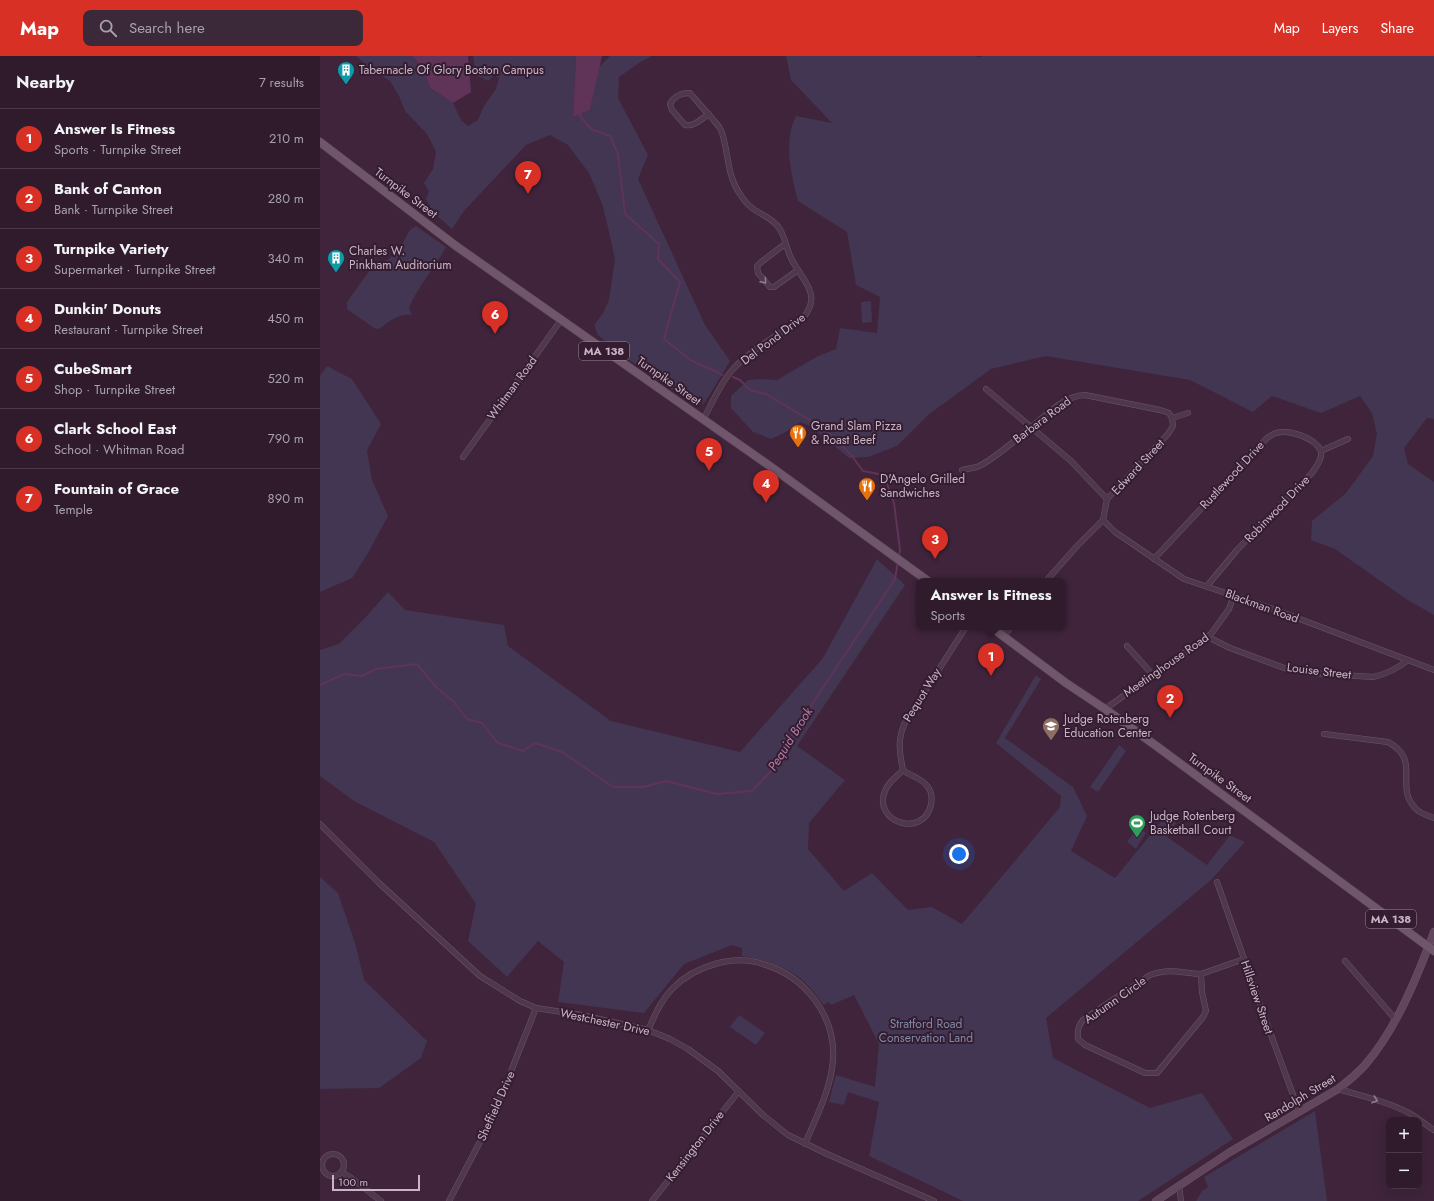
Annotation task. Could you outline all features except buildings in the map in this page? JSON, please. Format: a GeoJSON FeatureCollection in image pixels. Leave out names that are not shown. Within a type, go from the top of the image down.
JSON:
{"type":"FeatureCollection","features":[{"type":"Feature","properties":{"kind":"main road","name":"Turnpike Street"},"geometry":{"type":"LineString","coordinates":[[320,142],[456,246],[767,464],[924,578]]}},
{"type":"Feature","properties":{"kind":"main road","name":"Turnpike Street"},"geometry":{"type":"LineString","coordinates":[[995,630],[1431,949]]}},
{"type":"Feature","properties":{"kind":"main road","name":"Randolph Street"},"geometry":{"type":"LineString","coordinates":[[1156,1201],[1230,1152],[1338,1089],[1365,1065],[1387,1036],[1396,1020],[1431,949],[1434,932]]}},
{"type":"Feature","properties":{"kind":"street","name":"Del Pond Drive"},"geometry":{"type":"LineString","coordinates":[[703,420],[728,375],[734,368],[746,357],[803,318],[808,312],[812,295],[806,281],[791,260],[783,234],[779,227],[772,220],[752,208],[740,195],[730,172],[721,130],[709,114],[690,93],[684,93],[676,96],[670,104],[672,110],[685,125],[689,126],[695,124],[709,114]]}},
{"type":"Feature","properties":{"kind":"street"},"geometry":{"type":"LineString","coordinates":[[785,244],[757,266],[758,273],[770,287],[774,287],[798,270]]}},
{"type":"Feature","properties":{"kind":"street","name":"Whitman Road"},"geometry":{"type":"LineString","coordinates":[[463,457],[561,320]]}},
{"type":"Feature","properties":{"kind":"street"},"geometry":{"type":"LineString","coordinates":[[986,389],[1071,461],[1107,499]]}},
{"type":"Feature","properties":{"kind":"street","name":"Barbara Road"},"geometry":{"type":"LineString","coordinates":[[962,470],[977,466],[991,458],[1031,428],[1054,408],[1076,395],[1085,395],[1160,410],[1169,413],[1172,418]]}},
{"type":"Feature","properties":{"kind":"street"},"geometry":{"type":"LineString","coordinates":[[1172,418],[1188,413]]}},
{"type":"Feature","properties":{"kind":"street","name":"Edward Street"},"geometry":{"type":"LineString","coordinates":[[1103,520],[1107,499],[1168,434],[1173,426],[1172,418]]}},
{"type":"Feature","properties":{"kind":"street","name":"Rustlewood Drive"},"geometry":{"type":"LineString","coordinates":[[1154,559],[1267,438],[1283,432],[1302,436],[1314,441],[1319,445],[1322,451]]}},
{"type":"Feature","properties":{"kind":"street"},"geometry":{"type":"LineString","coordinates":[[1322,451],[1348,439]]}},
{"type":"Feature","properties":{"kind":"street","name":"Robinwood Drive"},"geometry":{"type":"LineString","coordinates":[[1207,586],[1238,550],[1312,472],[1320,461],[1322,451]]}},
{"type":"Feature","properties":{"kind":"street"},"geometry":{"type":"LineString","coordinates":[[1049,578],[1103,520]]}},
{"type":"Feature","properties":{"kind":"street","name":"Blackman Road"},"geometry":{"type":"LineString","coordinates":[[1103,520],[1115,532],[1184,579],[1327,629],[1434,670]]}},
{"type":"Feature","properties":{"kind":"street","name":"Meetinghouse Road"},"geometry":{"type":"LineString","coordinates":[[1105,709],[1208,637],[1229,609],[1234,596]]}},
{"type":"Feature","properties":{"kind":"street","name":"Pequot Way"},"geometry":{"type":"LineString","coordinates":[[902,770],[899,744],[903,725],[964,630]]}},
{"type":"Feature","properties":{"kind":"street"},"geometry":{"type":"LineString","coordinates":[[1004,636],[1009,630]]}},
{"type":"Feature","properties":{"kind":"street","name":"Louise Street"},"geometry":{"type":"LineString","coordinates":[[1208,637],[1230,648],[1287,669],[1312,673],[1373,677],[1396,670],[1408,660]]}},
{"type":"Feature","properties":{"kind":"street"},"geometry":{"type":"LineString","coordinates":[[1127,646],[1153,674]]}},
{"type":"Feature","properties":{"kind":"street"},"geometry":{"type":"LineString","coordinates":[[1324,734],[1388,742],[1397,746],[1405,758],[1407,766],[1407,794],[1416,809],[1434,818]]}},
{"type":"Feature","properties":{"kind":"street"},"geometry":{"type":"LineString","coordinates":[[902,770],[924,782],[931,792],[931,803],[929,810],[919,821],[912,824],[895,821],[887,813],[884,807],[883,795],[886,788],[902,770]]}},
{"type":"Feature","properties":{"kind":"street","name":"Westchester Drive"},"geometry":{"type":"LineString","coordinates":[[320,824],[379,883],[480,976],[520,1001],[536,1008],[582,1015],[648,1030],[670,1039],[688,1049],[718,1072],[788,1135],[934,1201]]}},
{"type":"Feature","properties":{"kind":"street","name":"Hillsview Street"},"geometry":{"type":"LineString","coordinates":[[1217,882],[1267,1024],[1300,1111]]}},
{"type":"Feature","properties":{"kind":"street","name":"Autumn Circle"},"geometry":{"type":"LineString","coordinates":[[1202,974],[1202,992],[1206,1010],[1203,1017],[1157,1073],[1145,1073],[1093,1049],[1078,1039],[1077,1032],[1079,1025],[1083,1020],[1150,975],[1173,970],[1202,974],[1244,959]]}},
{"type":"Feature","properties":{"kind":"street"},"geometry":{"type":"LineString","coordinates":[[648,1030],[664,999],[673,988],[700,969],[718,964],[748,961],[763,964],[791,977],[803,986],[813,997],[828,1025],[832,1042],[833,1060],[830,1078],[823,1100],[805,1144]]}},
{"type":"Feature","properties":{"kind":"street"},"geometry":{"type":"LineString","coordinates":[[1345,962],[1396,1020]]}},
{"type":"Feature","properties":{"kind":"street","name":"Sheffield Drive"},"geometry":{"type":"LineString","coordinates":[[449,1201],[493,1117],[536,1008]]}},
{"type":"Feature","properties":{"kind":"street"},"geometry":{"type":"LineString","coordinates":[[1338,1089],[1396,1107],[1411,1114],[1434,1130]]}},
{"type":"Feature","properties":{"kind":"street","name":"Kensington Drive"},"geometry":{"type":"LineString","coordinates":[[652,1201],[739,1091]]}},
{"type":"Feature","properties":{"kind":"street"},"geometry":{"type":"LineString","coordinates":[[334,1154],[340,1157],[344,1166],[341,1172],[335,1176],[326,1174],[322,1165],[324,1158],[334,1154]]}},
{"type":"Feature","properties":{"kind":"street"},"geometry":{"type":"LineString","coordinates":[[341,1172],[350,1177],[381,1201]]}},
{"type":"Feature","properties":{"kind":"street"},"geometry":{"type":"LineString","coordinates":[[1179,1185],[1180,1201]]}},
{"type":"Feature","properties":{"kind":"green space"},"geometry":{"type":"Polygon","coordinates":[[[356,56],[412,56],[423,68],[430,88],[453,103],[461,120],[468,126],[478,120],[484,106],[496,89],[499,78],[494,75],[488,81],[476,75],[473,56],[576,56],[573,117],[590,110],[599,67],[610,56],[652,56],[619,77],[618,98],[648,155],[638,179],[705,325],[730,361],[703,404],[693,403],[623,356],[598,335],[594,325],[603,313],[609,300],[615,259],[603,206],[589,173],[568,145],[550,135],[526,145],[464,211],[452,229],[433,212],[426,199],[429,191],[424,183],[433,169],[436,152],[427,134],[405,111],[399,96],[390,81],[367,66],[356,56]]]}},
{"type":"Feature","properties":{"kind":"green space"},"geometry":{"type":"Polygon","coordinates":[[[786,56],[1434,56],[1434,419],[1427,418],[1404,448],[1408,464],[1434,482],[1434,615],[1406,599],[1335,549],[1311,540],[1312,521],[1346,493],[1373,456],[1377,434],[1372,413],[1360,396],[1321,413],[1272,396],[1253,412],[1190,380],[1046,356],[991,369],[928,415],[897,446],[868,457],[849,458],[810,426],[801,422],[771,439],[753,432],[731,408],[731,396],[748,380],[777,380],[818,356],[836,349],[840,328],[877,333],[880,297],[856,285],[847,232],[798,201],[791,169],[789,147],[792,126],[796,116],[832,123],[791,80],[786,56]]]}},
{"type":"Feature","properties":{"kind":"green space"},"geometry":{"type":"Polygon","coordinates":[[[416,226],[446,247],[409,308],[412,315],[398,316],[379,329],[374,328],[347,309],[347,302],[372,267],[389,259],[400,248],[410,230],[416,226]]]}},
{"type":"Feature","properties":{"kind":"green space"},"geometry":{"type":"Polygon","coordinates":[[[871,301],[872,322],[862,323],[861,302],[871,301]]]}},
{"type":"Feature","properties":{"kind":"green space"},"geometry":{"type":"Polygon","coordinates":[[[327,366],[352,379],[381,424],[367,450],[372,480],[388,516],[368,553],[352,578],[320,592],[320,376],[327,366]]]}},
{"type":"Feature","properties":{"kind":"green space","name":"Stratford Road Conservation Land"},"geometry":{"type":"Polygon","coordinates":[[[877,559],[905,585],[797,746],[845,780],[809,823],[808,849],[844,891],[872,873],[908,910],[932,907],[962,924],[1060,807],[1061,796],[996,743],[1036,675],[1041,679],[1005,738],[1073,787],[1087,816],[1071,851],[1115,878],[1170,811],[1176,823],[1167,837],[1207,865],[1230,835],[1245,842],[1211,880],[1046,1018],[1053,1058],[1150,1108],[1202,1093],[1233,1139],[1138,1201],[963,1201],[869,1156],[879,1102],[848,1092],[844,1105],[829,1102],[836,1075],[875,1087],[879,1044],[854,995],[831,1005],[829,1002],[823,1005],[816,994],[798,977],[778,966],[742,956],[742,948],[732,945],[684,964],[644,1013],[558,1002],[564,962],[538,941],[507,977],[468,941],[476,904],[434,842],[354,801],[320,776],[320,650],[339,644],[388,592],[405,610],[504,625],[508,646],[611,721],[740,752],[823,658],[877,559]]]}},
{"type":"Feature","properties":{"kind":"green space"},"geometry":{"type":"Polygon","coordinates":[[[1119,745],[1126,751],[1098,792],[1090,787],[1119,745]]]}},
{"type":"Feature","properties":{"kind":"green space","name":"Judge Rotenberg Basketball Court"},"geometry":{"type":"Polygon","coordinates":[[[1138,827],[1146,833],[1136,849],[1127,842],[1138,827]]]}},
{"type":"Feature","properties":{"kind":"green space"},"geometry":{"type":"Polygon","coordinates":[[[320,877],[338,893],[356,946],[364,980],[427,1041],[421,1058],[379,1088],[320,1089],[320,877]]]}},
{"type":"Feature","properties":{"kind":"green space"},"geometry":{"type":"Polygon","coordinates":[[[739,1015],[765,1033],[756,1045],[730,1027],[739,1015]]]}},
{"type":"Feature","properties":{"kind":"green space"},"geometry":{"type":"Polygon","coordinates":[[[1315,1111],[1327,1201],[1196,1201],[1202,1191],[1208,1187],[1204,1177],[1315,1111]]]}},
{"type":"Feature","properties":{"kind":"shaded area"},"geometry":{"type":"Polygon","coordinates":[[[412,56],[468,56],[471,92],[453,103],[430,88],[423,68],[412,56]]]}},
{"type":"Feature","properties":{"kind":"shaded area"},"geometry":{"type":"Polygon","coordinates":[[[576,56],[602,56],[590,110],[573,117],[576,56]]]}},
{"type":"Feature","properties":{"kind":"waterway","name":"Pequid Brook"},"geometry":{"type":"LineString","coordinates":[[581,111],[580,116],[591,129],[610,136],[618,154],[625,214],[659,244],[658,259],[680,282],[664,339],[692,361],[722,375]]}},
{"type":"Feature","properties":{"kind":"waterway","name":"Pequid Brook"},"geometry":{"type":"LineString","coordinates":[[733,377],[740,380],[750,390],[766,394],[825,429],[852,456],[863,471],[884,475],[894,503],[900,550],[899,557]]}},
{"type":"Feature","properties":{"kind":"waterway","name":"Pequid Brook"},"geometry":{"type":"LineString","coordinates":[[320,685],[344,674],[362,676],[376,669],[417,664],[437,688],[453,701],[467,719],[482,723],[498,743],[523,751],[535,743],[562,752],[613,787],[643,787],[667,781],[716,794],[752,791],[771,771],[799,724],[895,579],[898,561]]}},
{"type":"Feature","properties":{"kind":"place","name":"Tabernacle Of Glory Boston Campus"},"geometry":{"type":"Point","coordinates":[346,85]}},
{"type":"Feature","properties":{"kind":"place","name":"Fountain of Grace"},"geometry":{"type":"Point","coordinates":[528,194]}},
{"type":"Feature","properties":{"kind":"place","name":"Charles W. Pinkham Auditorium"},"geometry":{"type":"Point","coordinates":[336,273]}},
{"type":"Feature","properties":{"kind":"place","name":"Clark School East"},"geometry":{"type":"Point","coordinates":[495,334]}},
{"type":"Feature","properties":{"kind":"place","name":"Grand Slam Pizza & Roast Beef"},"geometry":{"type":"Point","coordinates":[798,448]}},
{"type":"Feature","properties":{"kind":"place","name":"CubeSmart"},"geometry":{"type":"Point","coordinates":[709,471]}},
{"type":"Feature","properties":{"kind":"place","name":"D'Angelo Grilled Sandwiches"},"geometry":{"type":"Point","coordinates":[867,501]}},
{"type":"Feature","properties":{"kind":"place","name":"Dunkin' Donuts"},"geometry":{"type":"Point","coordinates":[766,503]}},
{"type":"Feature","properties":{"kind":"place","name":"Turnpike Variety"},"geometry":{"type":"Point","coordinates":[935,559]}},
{"type":"Feature","properties":{"kind":"place","name":"Answer Is Fitness"},"geometry":{"type":"Point","coordinates":[991,676]}},
{"type":"Feature","properties":{"kind":"place","name":"Bank of Canton"},"geometry":{"type":"Point","coordinates":[1170,718]}},
{"type":"Feature","properties":{"kind":"place","name":"Judge Rotenberg Education Center"},"geometry":{"type":"Point","coordinates":[1051,741]}},
{"type":"Feature","properties":{"kind":"place","name":"Judge Rotenberg Basketball Court"},"geometry":{"type":"Point","coordinates":[1137,838]}}]}
